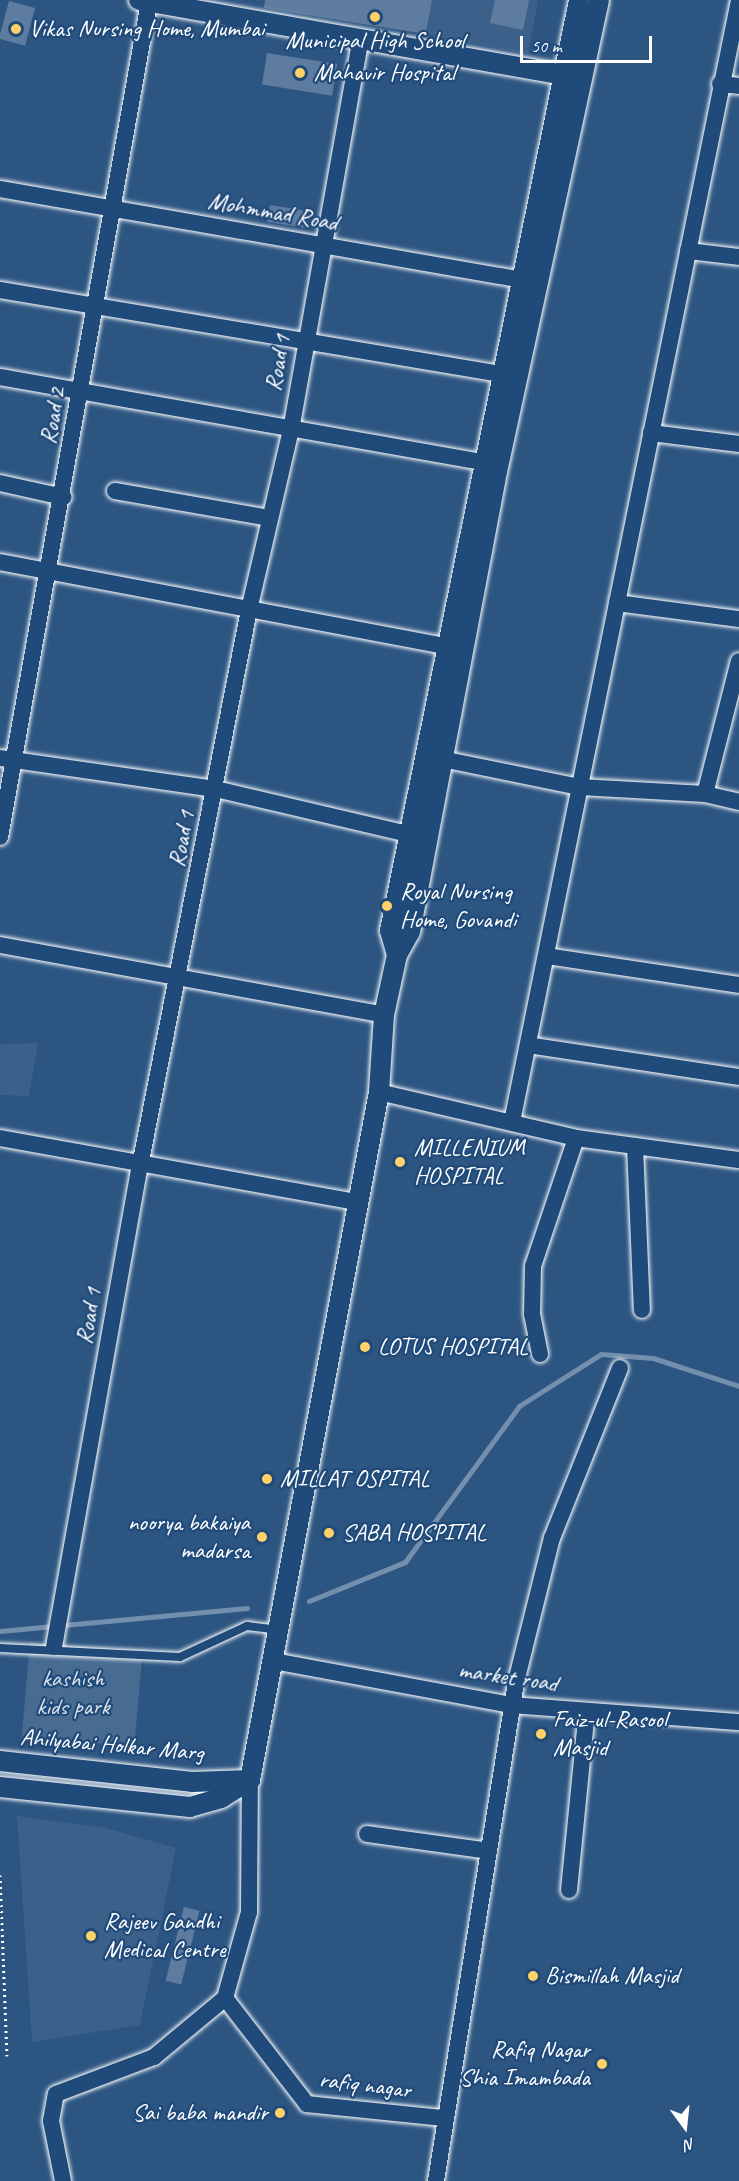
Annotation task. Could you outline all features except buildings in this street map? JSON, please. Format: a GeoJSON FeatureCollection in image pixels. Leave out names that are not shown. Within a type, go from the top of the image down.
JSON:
{"type":"FeatureCollection","features":[{"type":"Feature","properties":{"kind":"street"},"geometry":{"type":"LineString","coordinates":[[574,77],[579,0]]}},
{"type":"Feature","properties":{"kind":"street"},"geometry":{"type":"LineString","coordinates":[[63,2181],[51,2121],[56,2094],[154,2057],[225,1998],[249,1912],[250,1780],[379,1092],[384,1015],[397,955],[390,931],[419,837],[574,77],[599,0]]}},
{"type":"Feature","properties":{"kind":"street"},"geometry":{"type":"LineString","coordinates":[[512,1122],[720,84],[739,0]]}},
{"type":"Feature","properties":{"kind":"street"},"geometry":{"type":"LineString","coordinates":[[144,1],[574,77]]}},
{"type":"Feature","properties":{"kind":"street","name":"Road 2"},"geometry":{"type":"LineString","coordinates":[[0,837],[8,759],[50,571],[113,208],[144,1]]}},
{"type":"Feature","properties":{"kind":"street","name":"Road 1"},"geometry":{"type":"LineString","coordinates":[[54,1647],[140,1166],[180,976],[249,610],[291,430],[360,41]]}},
{"type":"Feature","properties":{"kind":"street"},"geometry":{"type":"LineString","coordinates":[[720,84],[739,86]]}},
{"type":"Feature","properties":{"kind":"street","name":"Mohmmad Road"},"geometry":{"type":"LineString","coordinates":[[0,189],[531,281]]}},
{"type":"Feature","properties":{"kind":"street"},"geometry":{"type":"LineString","coordinates":[[688,251],[739,257]]}},
{"type":"Feature","properties":{"kind":"street"},"geometry":{"type":"LineString","coordinates":[[456,648],[483,462],[501,374],[531,281]]}},
{"type":"Feature","properties":{"kind":"street"},"geometry":{"type":"LineString","coordinates":[[0,290],[501,374]]}},
{"type":"Feature","properties":{"kind":"street"},"geometry":{"type":"LineString","coordinates":[[0,378],[483,462]]}},
{"type":"Feature","properties":{"kind":"street"},"geometry":{"type":"LineString","coordinates":[[651,433],[739,444]]}},
{"type":"Feature","properties":{"kind":"street"},"geometry":{"type":"LineString","coordinates":[[0,483],[63,497]]}},
{"type":"Feature","properties":{"kind":"street"},"geometry":{"type":"LineString","coordinates":[[115,491],[269,518]]}},
{"type":"Feature","properties":{"kind":"street"},"geometry":{"type":"LineString","coordinates":[[0,562],[456,648]]}},
{"type":"Feature","properties":{"kind":"street"},"geometry":{"type":"LineString","coordinates":[[617,603],[739,619]]}},
{"type":"Feature","properties":{"kind":"street"},"geometry":{"type":"LineString","coordinates":[[705,794],[739,661]]}},
{"type":"Feature","properties":{"kind":"street"},"geometry":{"type":"LineString","coordinates":[[434,757],[580,787],[705,794],[739,802]]}},
{"type":"Feature","properties":{"kind":"street"},"geometry":{"type":"LineString","coordinates":[[8,759],[216,789],[419,837]]}},
{"type":"Feature","properties":{"kind":"street"},"geometry":{"type":"LineString","coordinates":[[0,945],[384,1015]]}},
{"type":"Feature","properties":{"kind":"street"},"geometry":{"type":"LineString","coordinates":[[547,956],[739,985]]}},
{"type":"Feature","properties":{"kind":"street"},"geometry":{"type":"LineString","coordinates":[[528,1046],[739,1077]]}},
{"type":"Feature","properties":{"kind":"street"},"geometry":{"type":"LineString","coordinates":[[379,1092],[576,1138],[739,1160]]}},
{"type":"Feature","properties":{"kind":"street"},"geometry":{"type":"LineString","coordinates":[[0,1138],[140,1166],[357,1202]]}},
{"type":"Feature","properties":{"kind":"street"},"geometry":{"type":"LineString","coordinates":[[540,1354],[532,1314],[533,1266],[576,1138]]}},
{"type":"Feature","properties":{"kind":"street"},"geometry":{"type":"LineString","coordinates":[[635,1146],[642,1310]]}},
{"type":"Feature","properties":{"kind":"street"},"geometry":{"type":"LineString","coordinates":[[436,2181],[443,2118],[512,1705],[552,1538],[620,1368]]}},
{"type":"Feature","properties":{"kind":"street","name":"market road"},"geometry":{"type":"LineString","coordinates":[[274,1661],[512,1705],[739,1722]]}},
{"type":"Feature","properties":{"kind":"street"},"geometry":{"type":"LineString","coordinates":[[569,1890],[587,1711]]}},
{"type":"Feature","properties":{"kind":"street","name":"Ahilyabai Holkar Marg"},"geometry":{"type":"LineString","coordinates":[[0,1761],[192,1782],[250,1780]]}},
{"type":"Feature","properties":{"kind":"street","name":"Ahilyabai Holkar Marg"},"geometry":{"type":"LineString","coordinates":[[0,1787],[190,1807],[221,1798],[250,1780]]}},
{"type":"Feature","properties":{"kind":"street"},"geometry":{"type":"LineString","coordinates":[[367,1834],[489,1851]]}},
{"type":"Feature","properties":{"kind":"street","name":"rafiq nagar"},"geometry":{"type":"LineString","coordinates":[[225,1998],[307,2104],[443,2118]]}},
{"type":"Feature","properties":{"kind":"lane"},"geometry":{"type":"LineString","coordinates":[[0,1648],[54,1647],[180,1657],[247,1626],[279,1630]]}},
{"type":"Feature","properties":{"kind":"path"},"geometry":{"type":"LineString","coordinates":[[0,1875],[7,2056]]}},
{"type":"Feature","properties":{"kind":"shaded area"},"geometry":{"type":"Polygon","coordinates":[[[432,0],[538,0],[528,54],[427,34],[432,0]]]}},
{"type":"Feature","properties":{"kind":"shaded area"},"geometry":{"type":"Polygon","coordinates":[[[38,1043],[29,1096],[0,1095],[0,1044],[38,1043]]]}},
{"type":"Feature","properties":{"kind":"shaded area","name":"Rajeev Gandhi Medical Centre"},"geometry":{"type":"Polygon","coordinates":[[[17,1816],[106,1828],[176,1848],[140,2025],[32,2042],[17,1816]]]}},
{"type":"Feature","properties":{"kind":"green space","name":"kashish kids park"},"geometry":{"type":"Polygon","coordinates":[[[30,1642],[143,1652],[134,1746],[22,1737],[30,1642]]]}},
{"type":"Feature","properties":{"kind":"waterway"},"geometry":{"type":"LineString","coordinates":[[309,1601],[405,1562],[519,1406],[601,1354],[653,1358],[739,1386]]}},
{"type":"Feature","properties":{"kind":"waterway"},"geometry":{"type":"LineString","coordinates":[[0,1631],[247,1608]]}},
{"type":"Feature","properties":{"kind":"place","name":"Municipal High School"},"geometry":{"type":"Point","coordinates":[375,17]}},
{"type":"Feature","properties":{"kind":"place","name":"Vikas Nursing Home, Mumbai"},"geometry":{"type":"Point","coordinates":[16,29]}},
{"type":"Feature","properties":{"kind":"place","name":"Mahavir Hospital"},"geometry":{"type":"Point","coordinates":[300,73]}},
{"type":"Feature","properties":{"kind":"place","name":"Royal Nursing Home, Govandi"},"geometry":{"type":"Point","coordinates":[387,906]}},
{"type":"Feature","properties":{"kind":"place","name":"MILLENIUM HOSPITAL"},"geometry":{"type":"Point","coordinates":[400,1162]}},
{"type":"Feature","properties":{"kind":"place","name":"LOTUS HOSPITAL"},"geometry":{"type":"Point","coordinates":[365,1347]}},
{"type":"Feature","properties":{"kind":"place","name":"MILLAT OSPITAL"},"geometry":{"type":"Point","coordinates":[267,1479]}},
{"type":"Feature","properties":{"kind":"place","name":"SABA HOSPITAL"},"geometry":{"type":"Point","coordinates":[329,1533]}},
{"type":"Feature","properties":{"kind":"place","name":"noorya bakaiya madarsa"},"geometry":{"type":"Point","coordinates":[262,1537]}},
{"type":"Feature","properties":{"kind":"place","name":"Faiz-ul-Rasool Masjid"},"geometry":{"type":"Point","coordinates":[541,1734]}},
{"type":"Feature","properties":{"kind":"place","name":"Rajeev Gandhi Medical Centre"},"geometry":{"type":"Point","coordinates":[91,1936]}},
{"type":"Feature","properties":{"kind":"place","name":"Bismillah Masjid"},"geometry":{"type":"Point","coordinates":[533,1976]}},
{"type":"Feature","properties":{"kind":"place","name":"Rafiq Nagar Shia Imambada"},"geometry":{"type":"Point","coordinates":[602,2064]}},
{"type":"Feature","properties":{"kind":"place","name":"Sai baba mandir"},"geometry":{"type":"Point","coordinates":[280,2113]}}]}
